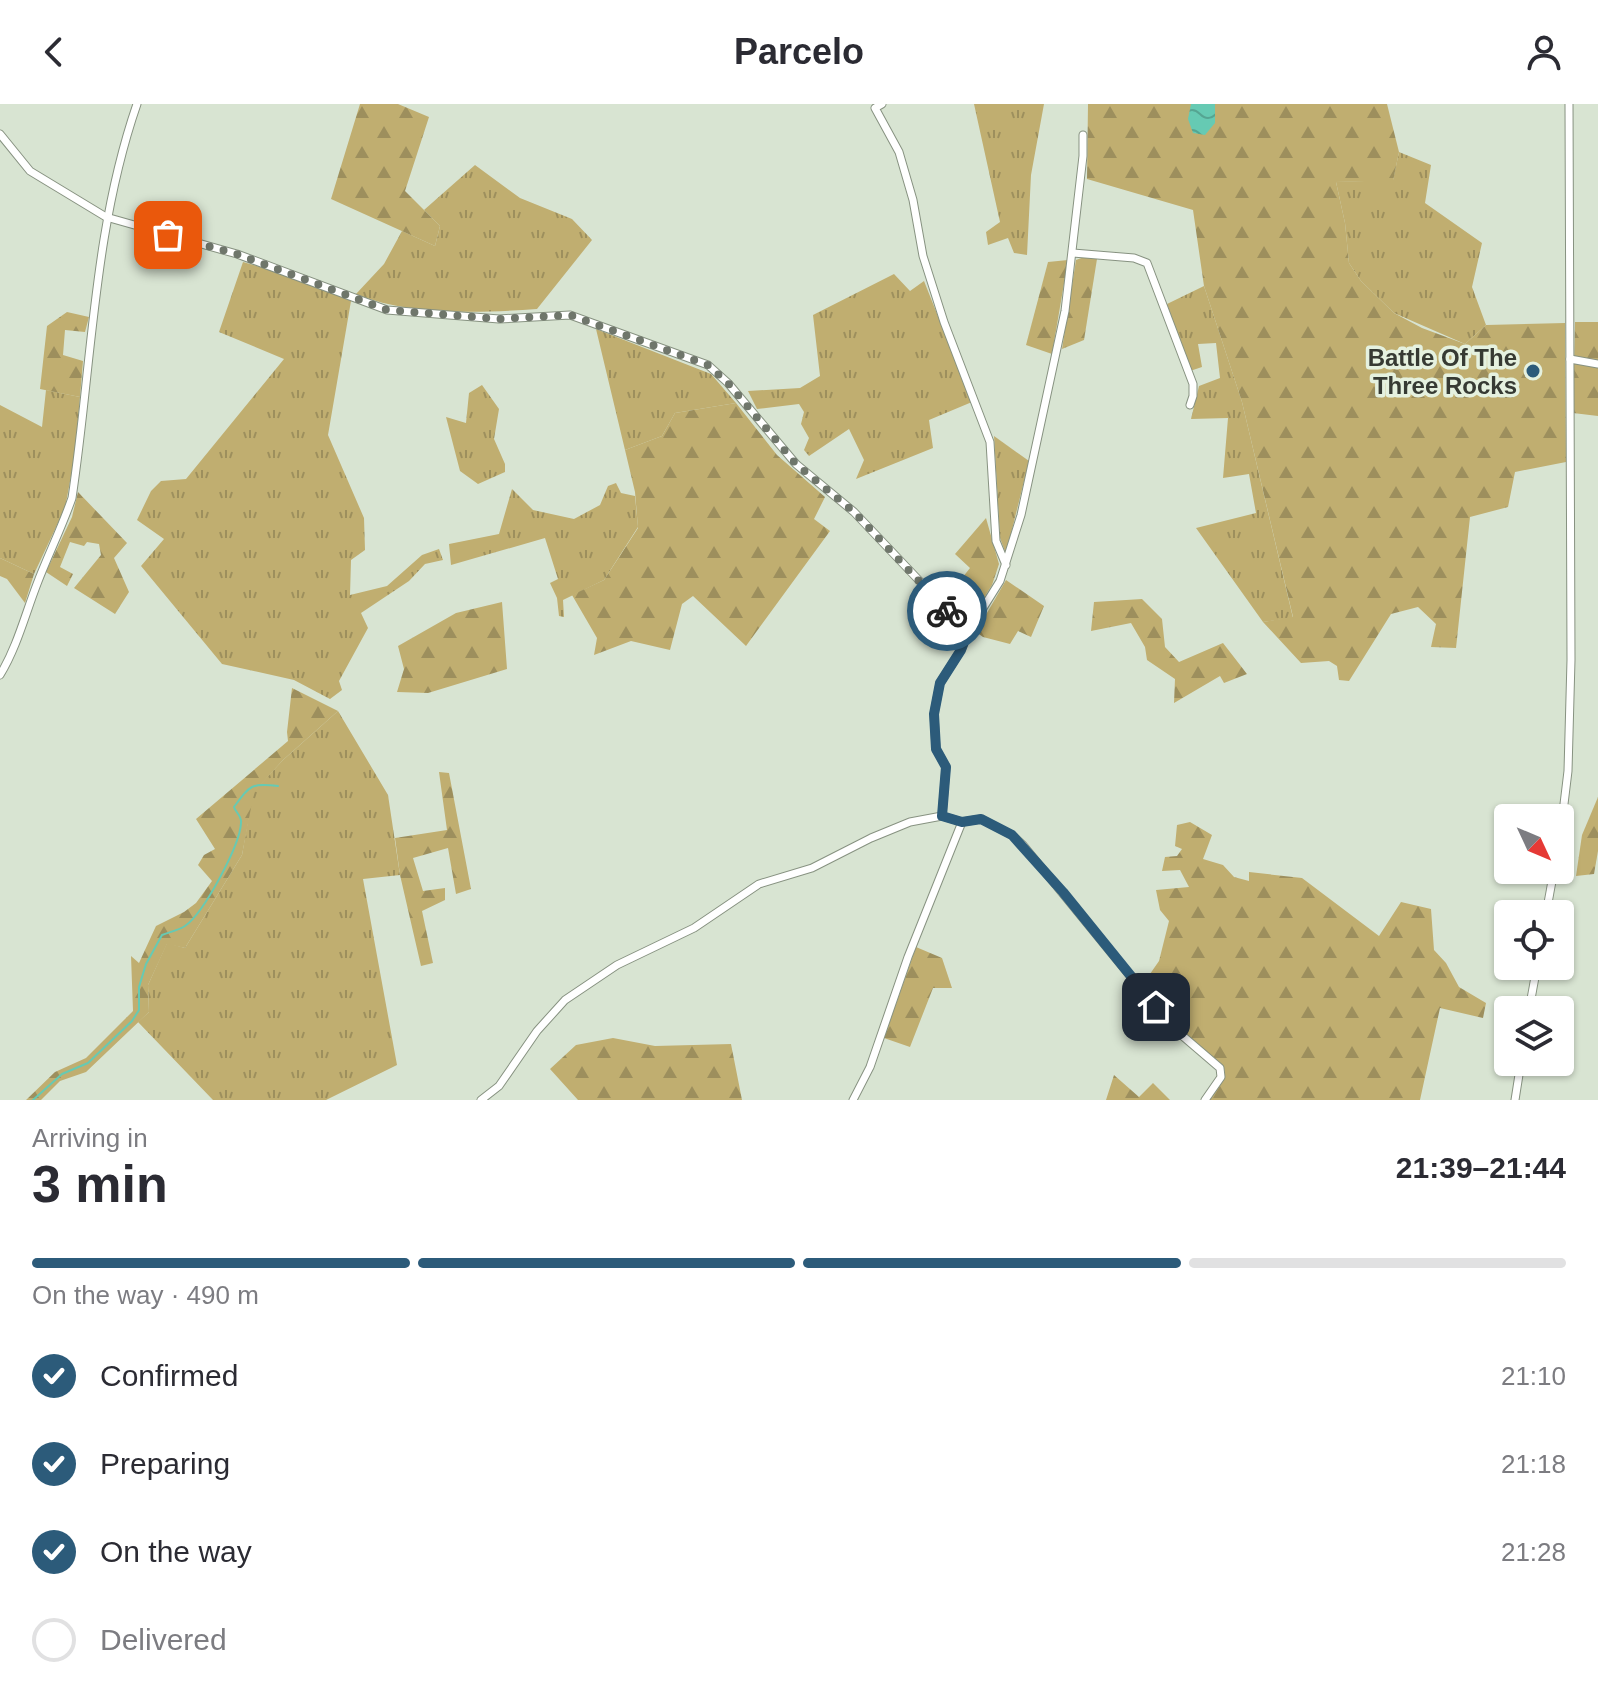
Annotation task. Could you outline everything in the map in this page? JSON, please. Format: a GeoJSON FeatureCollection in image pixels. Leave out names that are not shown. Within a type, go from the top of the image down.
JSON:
{"type":"FeatureCollection","features":[{"type":"Feature","properties":{"kind":"street"},"geometry":{"type":"LineString","coordinates":[[0,675],[12,655],[72,498],[106,217],[126,134],[137,104]]}},
{"type":"Feature","properties":{"kind":"street"},"geometry":{"type":"LineString","coordinates":[[882,104],[875,108],[899,152],[913,200],[923,256],[944,322],[990,442],[996,541],[1006,565]]}},
{"type":"Feature","properties":{"kind":"street"},"geometry":{"type":"LineString","coordinates":[[1564,804],[1571,660],[1569,104]]}},
{"type":"Feature","properties":{"kind":"street"},"geometry":{"type":"LineString","coordinates":[[0,134],[30,171],[106,217],[237,254],[387,310],[499,319],[570,315],[708,365],[728,383],[796,464],[854,512],[968,632]]}},
{"type":"Feature","properties":{"kind":"street"},"geometry":{"type":"LineString","coordinates":[[942,816],[946,767],[936,749],[934,714],[940,683],[1000,581],[1021,515],[1065,311],[1083,135]]}},
{"type":"Feature","properties":{"kind":"street"},"geometry":{"type":"LineString","coordinates":[[1073,253],[1134,258],[1147,263],[1193,384],[1190,405]]}},
{"type":"Feature","properties":{"kind":"street"},"geometry":{"type":"LineString","coordinates":[[1570,359],[1598,364]]}},
{"type":"Feature","properties":{"kind":"street"},"geometry":{"type":"LineString","coordinates":[[481,1100],[499,1086],[537,1031],[565,1000],[617,965],[694,928],[759,884],[812,868],[910,822],[942,816],[962,822],[981,819],[1005,831],[1023,845],[1171,1026],[1220,1068],[1221,1077],[1205,1100]]}},
{"type":"Feature","properties":{"kind":"street"},"geometry":{"type":"LineString","coordinates":[[853,1100],[870,1067],[908,957],[962,822]]}},
{"type":"Feature","properties":{"kind":"street"},"geometry":{"type":"LineString","coordinates":[[1515,1100],[1519,1076]]}},
{"type":"Feature","properties":{"kind":"green space"},"geometry":{"type":"Polygon","coordinates":[[[360,104],[398,104],[429,117],[405,191],[440,226],[435,246],[331,199],[360,104]]]}},
{"type":"Feature","properties":{"kind":"green space"},"geometry":{"type":"Polygon","coordinates":[[[974,104],[1044,104],[1031,175],[1027,255],[1014,253],[1008,238],[988,245],[986,232],[1000,222],[974,104]]]}},
{"type":"Feature","properties":{"kind":"green space"},"geometry":{"type":"Polygon","coordinates":[[[1088,104],[1387,104],[1399,152],[1393,181],[1336,182],[1349,263],[1361,281],[1394,313],[1422,328],[1465,344],[1486,325],[1565,323],[1566,462],[1515,472],[1508,507],[1470,517],[1456,648],[1431,647],[1436,624],[1418,607],[1391,614],[1349,681],[1339,680],[1337,666],[1329,661],[1301,663],[1263,622],[1293,617],[1242,402],[1204,286],[1193,210],[1087,179],[1088,104]]]}},
{"type":"Feature","properties":{"kind":"green space"},"geometry":{"type":"Polygon","coordinates":[[[1399,152],[1431,165],[1425,203],[1482,243],[1472,287],[1486,325],[1465,344],[1394,313],[1361,281],[1349,263],[1336,182],[1393,180],[1399,152]]]}},
{"type":"Feature","properties":{"kind":"green space"},"geometry":{"type":"Polygon","coordinates":[[[475,165],[520,198],[572,219],[592,240],[537,309],[445,311],[399,306],[356,294],[384,264],[402,231],[435,246],[440,226],[424,210],[475,165]]]}},
{"type":"Feature","properties":{"kind":"green space"},"geometry":{"type":"Polygon","coordinates":[[[1087,256],[1097,259],[1084,340],[1062,349],[1076,260],[1087,256]]]}},
{"type":"Feature","properties":{"kind":"green space"},"geometry":{"type":"Polygon","coordinates":[[[1068,260],[1052,354],[1026,345],[1048,262],[1068,260]]]}},
{"type":"Feature","properties":{"kind":"green space"},"geometry":{"type":"Polygon","coordinates":[[[243,262],[288,275],[351,301],[328,435],[364,518],[365,550],[351,560],[350,595],[387,586],[422,555],[439,549],[443,560],[425,564],[409,581],[361,613],[368,628],[339,681],[342,690],[330,699],[294,680],[222,664],[141,566],[164,539],[137,520],[151,491],[161,481],[186,479],[284,359],[219,332],[243,262]]]}},
{"type":"Feature","properties":{"kind":"green space"},"geometry":{"type":"Polygon","coordinates":[[[894,274],[910,291],[924,281],[972,402],[929,420],[933,448],[856,479],[864,460],[849,429],[809,456],[804,450],[809,438],[801,424],[804,412],[799,404],[757,409],[748,391],[800,388],[820,376],[813,315],[894,274]]]}},
{"type":"Feature","properties":{"kind":"green space"},"geometry":{"type":"Polygon","coordinates":[[[1204,286],[1242,402],[1293,618],[1263,622],[1196,528],[1256,513],[1249,474],[1223,478],[1228,418],[1191,419],[1199,386],[1220,378],[1216,343],[1198,344],[1202,367],[1190,371],[1167,304],[1204,286]]]}},
{"type":"Feature","properties":{"kind":"green space"},"geometry":{"type":"Polygon","coordinates":[[[67,312],[89,317],[85,332],[65,330],[63,355],[83,361],[80,397],[40,389],[47,326],[67,312]]]}},
{"type":"Feature","properties":{"kind":"green space"},"geometry":{"type":"Polygon","coordinates":[[[1575,322],[1598,322],[1598,416],[1573,413],[1575,322]]]}},
{"type":"Feature","properties":{"kind":"green space"},"geometry":{"type":"Polygon","coordinates":[[[596,329],[711,374],[736,403],[675,413],[662,436],[625,450],[596,329]]]}},
{"type":"Feature","properties":{"kind":"green space"},"geometry":{"type":"Polygon","coordinates":[[[482,385],[499,409],[494,439],[505,464],[505,472],[478,484],[460,471],[446,417],[466,423],[469,393],[482,385]]]}},
{"type":"Feature","properties":{"kind":"green space"},"geometry":{"type":"Polygon","coordinates":[[[46,390],[80,397],[75,455],[65,508],[34,574],[0,558],[0,405],[42,427],[46,390]]]}},
{"type":"Feature","properties":{"kind":"green space"},"geometry":{"type":"Polygon","coordinates":[[[736,403],[777,455],[825,497],[814,519],[830,531],[746,646],[693,596],[682,604],[670,650],[631,641],[594,655],[597,638],[572,595],[604,580],[638,528],[635,492],[625,450],[662,436],[675,413],[736,403]]]}},
{"type":"Feature","properties":{"kind":"green space"},"geometry":{"type":"Polygon","coordinates":[[[994,436],[1029,461],[1006,554],[1000,538],[994,436]]]}},
{"type":"Feature","properties":{"kind":"green space"},"geometry":{"type":"Polygon","coordinates":[[[616,483],[621,493],[635,496],[638,527],[604,580],[563,600],[564,617],[559,616],[557,598],[550,583],[558,579],[545,538],[451,565],[449,544],[499,534],[512,489],[533,510],[574,519],[600,505],[608,486],[616,483]]]}},
{"type":"Feature","properties":{"kind":"green space"},"geometry":{"type":"Polygon","coordinates":[[[78,492],[127,543],[114,558],[129,592],[115,614],[74,588],[101,555],[99,544],[87,542],[84,546],[70,542],[60,567],[73,574],[67,586],[46,572],[72,517],[78,492]]]}},
{"type":"Feature","properties":{"kind":"green space"},"geometry":{"type":"Polygon","coordinates":[[[986,518],[999,564],[992,585],[967,625],[943,602],[970,568],[955,554],[986,518]]]}},
{"type":"Feature","properties":{"kind":"green space"},"geometry":{"type":"Polygon","coordinates":[[[0,558],[34,574],[25,603],[7,579],[0,576],[0,558]]]}},
{"type":"Feature","properties":{"kind":"green space"},"geometry":{"type":"Polygon","coordinates":[[[1006,580],[1044,606],[1031,637],[1018,631],[1010,644],[976,632],[1006,580]]]}},
{"type":"Feature","properties":{"kind":"green space"},"geometry":{"type":"Polygon","coordinates":[[[1142,599],[1162,619],[1165,647],[1179,662],[1223,643],[1247,674],[1224,683],[1220,676],[1174,703],[1175,679],[1147,660],[1145,647],[1131,623],[1091,631],[1094,602],[1142,599]]]}},
{"type":"Feature","properties":{"kind":"green space"},"geometry":{"type":"Polygon","coordinates":[[[502,602],[507,669],[428,693],[397,692],[404,669],[398,646],[456,613],[502,602]]]}},
{"type":"Feature","properties":{"kind":"green space"},"geometry":{"type":"Polygon","coordinates":[[[292,688],[338,711],[283,760],[254,792],[242,855],[185,948],[167,944],[148,985],[149,1012],[86,1072],[60,1081],[41,1100],[26,1100],[55,1072],[86,1058],[133,1011],[131,956],[139,963],[156,926],[196,903],[212,881],[198,865],[204,855],[215,849],[196,819],[288,741],[292,688]]]}},
{"type":"Feature","properties":{"kind":"green space"},"geometry":{"type":"Polygon","coordinates":[[[338,711],[388,795],[400,875],[363,879],[397,1065],[326,1100],[213,1100],[138,1022],[149,1012],[148,985],[167,943],[185,948],[242,855],[253,792],[283,760],[338,711]]]}},
{"type":"Feature","properties":{"kind":"green space"},"geometry":{"type":"Polygon","coordinates":[[[439,772],[449,773],[471,889],[456,894],[448,848],[413,858],[423,891],[445,888],[445,900],[422,911],[433,963],[421,966],[400,875],[395,838],[447,830],[439,772]]]}},
{"type":"Feature","properties":{"kind":"green space"},"geometry":{"type":"Polygon","coordinates":[[[1598,797],[1598,851],[1594,874],[1576,876],[1582,835],[1598,797]]]}},
{"type":"Feature","properties":{"kind":"green space"},"geometry":{"type":"Polygon","coordinates":[[[1190,822],[1212,835],[1203,859],[1223,865],[1234,877],[1249,881],[1249,872],[1302,878],[1379,936],[1401,902],[1431,909],[1434,950],[1446,963],[1459,987],[1486,1003],[1483,1018],[1440,1008],[1420,1100],[1209,1100],[1225,1077],[1224,1068],[1174,1024],[1143,984],[1159,961],[1169,921],[1160,910],[1156,890],[1189,887],[1180,870],[1162,871],[1165,857],[1177,856],[1182,849],[1175,846],[1177,825],[1190,822]]]}},
{"type":"Feature","properties":{"kind":"green space"},"geometry":{"type":"Polygon","coordinates":[[[916,947],[942,958],[952,988],[933,988],[910,1047],[884,1038],[916,947]]]}},
{"type":"Feature","properties":{"kind":"green space"},"geometry":{"type":"Polygon","coordinates":[[[613,1038],[655,1046],[731,1044],[742,1100],[578,1100],[550,1069],[576,1045],[613,1038]]]}},
{"type":"Feature","properties":{"kind":"green space"},"geometry":{"type":"Polygon","coordinates":[[[1114,1075],[1139,1097],[1153,1083],[1170,1100],[1106,1100],[1114,1075]]]}},
{"type":"Feature","properties":{"kind":"water"},"geometry":{"type":"Polygon","coordinates":[[[1191,104],[1215,104],[1215,123],[1205,135],[1193,133],[1188,119],[1191,104]]]}},
{"type":"Feature","properties":{"kind":"waterway"},"geometry":{"type":"LineString","coordinates":[[33,1100],[62,1074],[88,1063],[132,1021],[139,1010],[139,987],[146,964],[162,935],[183,927],[193,919],[228,862],[241,823],[234,807],[252,787],[278,786]]}},
{"type":"Feature","properties":{"kind":"way so far"},"geometry":{"type":"LineString","coordinates":[[168,235],[237,254],[387,310],[499,319],[570,315],[708,365],[728,383],[796,464],[854,512],[947,611]]}},
{"type":"Feature","properties":{"kind":"place","name":"Battle Of The Three Rocks"},"geometry":{"type":"Point","coordinates":[1533,371]}},
{"type":"Feature","properties":{"kind":"route"},"geometry":{"type":"LineString","coordinates":[[947,611],[968,632],[961,650],[940,683],[934,714],[936,749],[946,767],[942,816],[962,822],[981,819],[1012,835],[1063,892],[1156,1007]]}}]}
